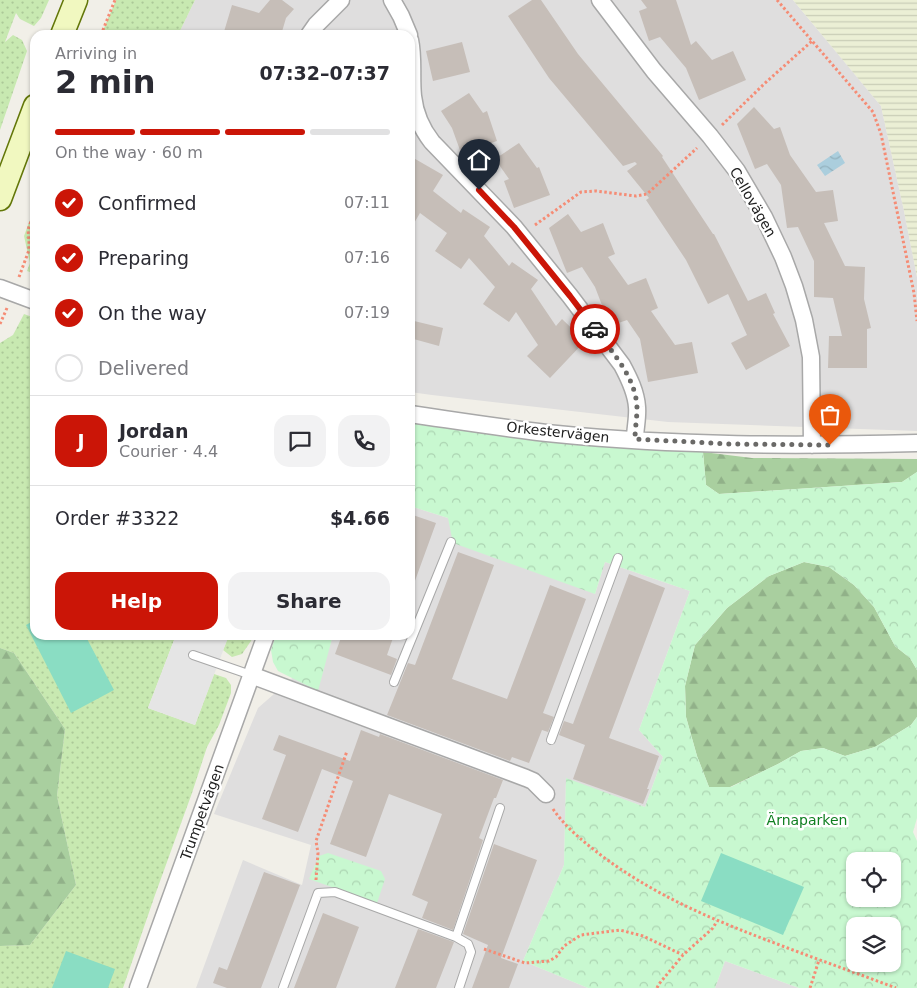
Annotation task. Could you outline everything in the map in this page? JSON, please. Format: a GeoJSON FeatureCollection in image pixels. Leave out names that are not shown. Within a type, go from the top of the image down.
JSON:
{"type":"FeatureCollection","features":[{"type":"Feature","properties":{"kind":"main road"},"geometry":{"type":"LineString","coordinates":[[64,30],[76,0]]}},
{"type":"Feature","properties":{"kind":"main road"},"geometry":{"type":"LineString","coordinates":[[0,199],[30,119]]}},
{"type":"Feature","properties":{"kind":"street"},"geometry":{"type":"LineString","coordinates":[[313,30],[341,0]]}},
{"type":"Feature","properties":{"kind":"street"},"geometry":{"type":"LineString","coordinates":[[392,0],[407,30]]}},
{"type":"Feature","properties":{"kind":"street","name":"Cellovägen"},"geometry":{"type":"LineString","coordinates":[[600,0],[654,71],[710,136],[737,171],[764,217],[783,257],[804,320],[811,357],[812,445]]}},
{"type":"Feature","properties":{"kind":"street"},"geometry":{"type":"LineString","coordinates":[[415,104],[424,132],[521,236],[570,296],[629,377],[637,407],[635,439]]}},
{"type":"Feature","properties":{"kind":"street"},"geometry":{"type":"LineString","coordinates":[[6,290],[30,299]]}},
{"type":"Feature","properties":{"kind":"street","name":"Orkestervägen"},"geometry":{"type":"LineString","coordinates":[[415,415],[557,434],[635,439],[730,444],[917,443]]}},
{"type":"Feature","properties":{"kind":"street","name":"Trumpetvägen"},"geometry":{"type":"LineString","coordinates":[[138,988],[264,640]]}},
{"type":"Feature","properties":{"kind":"street"},"geometry":{"type":"LineString","coordinates":[[251,676],[526,778],[533,781],[546,794]]}},
{"type":"Feature","properties":{"kind":"lane"},"geometry":{"type":"LineString","coordinates":[[415,630],[451,542]]}},
{"type":"Feature","properties":{"kind":"lane"},"geometry":{"type":"LineString","coordinates":[[550,740],[618,558]]}},
{"type":"Feature","properties":{"kind":"lane"},"geometry":{"type":"LineString","coordinates":[[394,682],[411,640]]}},
{"type":"Feature","properties":{"kind":"lane"},"geometry":{"type":"LineString","coordinates":[[193,656],[251,676]]}},
{"type":"Feature","properties":{"kind":"lane"},"geometry":{"type":"LineString","coordinates":[[456,937],[500,808]]}},
{"type":"Feature","properties":{"kind":"lane"},"geometry":{"type":"LineString","coordinates":[[283,988],[318,893],[335,892],[456,937],[468,944],[471,952],[459,988]]}},
{"type":"Feature","properties":{"kind":"path"},"geometry":{"type":"LineString","coordinates":[[103,30],[115,0]]}},
{"type":"Feature","properties":{"kind":"path"},"geometry":{"type":"LineString","coordinates":[[777,0],[873,112],[881,134],[914,293],[917,321]]}},
{"type":"Feature","properties":{"kind":"path"},"geometry":{"type":"LineString","coordinates":[[521,236],[581,192],[596,191],[636,196],[646,194],[812,42]]}},
{"type":"Feature","properties":{"kind":"path"},"geometry":{"type":"LineString","coordinates":[[0,324],[6,290],[29,250],[28,230],[30,224]]}},
{"type":"Feature","properties":{"kind":"path"},"geometry":{"type":"LineString","coordinates":[[318,893],[316,884],[318,853],[316,841],[346,751]]}},
{"type":"Feature","properties":{"kind":"path"},"geometry":{"type":"LineString","coordinates":[[546,794],[553,809],[571,831],[604,857],[666,896],[717,921],[896,988]]}},
{"type":"Feature","properties":{"kind":"path"},"geometry":{"type":"LineString","coordinates":[[657,988],[683,955],[713,928],[717,921]]}},
{"type":"Feature","properties":{"kind":"path"},"geometry":{"type":"LineString","coordinates":[[468,944],[525,963],[549,961],[556,957],[564,946],[581,935],[620,930],[643,936],[683,955]]}},
{"type":"Feature","properties":{"kind":"path"},"geometry":{"type":"LineString","coordinates":[[810,988],[819,960]]}},
{"type":"Feature","properties":{"kind":"shaded area"},"geometry":{"type":"Polygon","coordinates":[[[195,0],[793,0],[881,106],[917,277],[917,431],[668,422],[415,393],[415,30],[180,30],[195,0]]]}},
{"type":"Feature","properties":{"kind":"shaded area"},"geometry":{"type":"Polygon","coordinates":[[[415,508],[448,518],[595,594],[605,562],[690,591],[639,730],[663,757],[645,807],[566,779],[564,865],[523,961],[588,988],[196,988],[243,860],[302,885],[311,845],[214,814],[258,708],[330,645],[332,640],[415,640],[415,508]]]}},
{"type":"Feature","properties":{"kind":"shaded area"},"geometry":{"type":"Polygon","coordinates":[[[174,640],[227,640],[195,725],[148,708],[174,640]]]}},
{"type":"Feature","properties":{"kind":"shaded area"},"geometry":{"type":"Polygon","coordinates":[[[725,961],[799,988],[715,988],[725,961]]]}},
{"type":"Feature","properties":{"kind":"green space"},"geometry":{"type":"Polygon","coordinates":[[[0,0],[49,0],[41,18],[34,26],[20,19],[16,13],[5,42],[13,35],[22,40],[27,51],[0,130],[0,0]]]}},
{"type":"Feature","properties":{"kind":"green space"},"geometry":{"type":"Polygon","coordinates":[[[116,0],[195,0],[180,30],[103,30],[116,0]]]}},
{"type":"Feature","properties":{"kind":"green space"},"geometry":{"type":"Polygon","coordinates":[[[793,0],[917,0],[917,277],[881,106],[793,0]]]}},
{"type":"Feature","properties":{"kind":"green space"},"geometry":{"type":"Polygon","coordinates":[[[30,220],[30,263],[24,236],[30,220]]]}},
{"type":"Feature","properties":{"kind":"green space"},"geometry":{"type":"Polygon","coordinates":[[[24,314],[30,316],[30,640],[174,640],[148,708],[195,725],[214,674],[226,678],[231,685],[231,693],[219,725],[207,747],[123,988],[0,988],[0,946],[30,945],[76,885],[57,796],[65,729],[14,653],[0,648],[0,343],[13,335],[24,314]]]}},
{"type":"Feature","properties":{"kind":"green space","name":"Ärnaparken"},"geometry":{"type":"Polygon","coordinates":[[[415,421],[479,432],[597,446],[703,452],[706,485],[719,494],[902,482],[917,472],[917,670],[910,658],[895,646],[874,607],[854,585],[829,567],[804,562],[769,576],[727,608],[695,645],[685,686],[686,717],[697,756],[709,787],[731,787],[801,751],[823,748],[845,756],[875,747],[911,725],[917,717],[917,818],[913,832],[917,841],[917,988],[799,988],[725,961],[715,988],[588,988],[523,961],[564,865],[566,778],[645,807],[663,757],[639,730],[690,591],[605,562],[595,594],[453,543],[448,518],[415,508],[415,421]]]}},
{"type":"Feature","properties":{"kind":"green space"},"geometry":{"type":"Polygon","coordinates":[[[703,452],[752,458],[917,459],[917,472],[902,482],[719,494],[706,485],[703,452]]]}},
{"type":"Feature","properties":{"kind":"green space"},"geometry":{"type":"Polygon","coordinates":[[[804,562],[829,567],[854,585],[874,607],[895,646],[910,658],[917,670],[917,717],[911,725],[875,747],[845,756],[823,748],[801,751],[730,787],[709,787],[697,756],[686,717],[685,686],[695,645],[727,608],[769,576],[804,562]]]}},
{"type":"Feature","properties":{"kind":"green space"},"geometry":{"type":"Polygon","coordinates":[[[30,623],[30,633],[26,625],[30,623]]]}},
{"type":"Feature","properties":{"kind":"green space"},"geometry":{"type":"Polygon","coordinates":[[[34,640],[88,640],[114,690],[71,713],[34,640]]]}},
{"type":"Feature","properties":{"kind":"green space"},"geometry":{"type":"Polygon","coordinates":[[[227,640],[251,640],[242,654],[232,657],[223,650],[227,640]]]}},
{"type":"Feature","properties":{"kind":"green space"},"geometry":{"type":"Polygon","coordinates":[[[274,640],[332,640],[318,691],[278,671],[273,662],[271,650],[274,640]]]}},
{"type":"Feature","properties":{"kind":"green space"},"geometry":{"type":"Polygon","coordinates":[[[0,648],[14,653],[65,729],[57,796],[76,885],[30,945],[0,946],[0,648]]]}},
{"type":"Feature","properties":{"kind":"green space"},"geometry":{"type":"Polygon","coordinates":[[[328,853],[381,871],[385,879],[377,903],[309,879],[319,856],[328,853]]]}},
{"type":"Feature","properties":{"kind":"green space"},"geometry":{"type":"Polygon","coordinates":[[[721,853],[804,887],[783,935],[701,901],[721,853]]]}},
{"type":"Feature","properties":{"kind":"green space"},"geometry":{"type":"Polygon","coordinates":[[[66,951],[115,969],[108,988],[52,988],[66,951]]]}},
{"type":"Feature","properties":{"kind":"water"},"geometry":{"type":"Polygon","coordinates":[[[838,151],[845,163],[825,176],[817,165],[838,151]]]}},
{"type":"Feature","properties":{"kind":"building"},"geometry":{"type":"Polygon","coordinates":[[[270,0],[282,0],[294,9],[286,18],[282,30],[224,30],[232,5],[259,13],[270,0]]]}},
{"type":"Feature","properties":{"kind":"building"},"geometry":{"type":"Polygon","coordinates":[[[532,0],[541,0],[578,54],[663,156],[714,234],[748,301],[766,293],[775,313],[773,314],[790,346],[746,370],[731,343],[747,335],[728,294],[708,304],[686,260],[646,200],[649,198],[627,171],[637,164],[635,162],[623,166],[549,78],[508,16],[532,0]]]}},
{"type":"Feature","properties":{"kind":"building"},"geometry":{"type":"Polygon","coordinates":[[[641,0],[676,0],[691,45],[696,41],[712,60],[733,51],[746,80],[699,100],[686,68],[660,37],[649,41],[639,11],[647,8],[641,0]]]}},
{"type":"Feature","properties":{"kind":"building"},"geometry":{"type":"Polygon","coordinates":[[[462,42],[470,72],[433,81],[426,51],[462,42]]]}},
{"type":"Feature","properties":{"kind":"building"},"geometry":{"type":"Polygon","coordinates":[[[469,93],[483,113],[487,111],[497,141],[461,153],[452,128],[441,111],[469,93]]]}},
{"type":"Feature","properties":{"kind":"building"},"geometry":{"type":"Polygon","coordinates":[[[754,107],[774,129],[780,127],[790,155],[816,192],[833,190],[838,221],[824,223],[845,266],[865,267],[864,299],[871,328],[867,329],[867,368],[828,368],[829,336],[842,336],[833,298],[814,297],[814,261],[798,227],[787,228],[781,185],[767,164],[755,169],[737,124],[754,107]]]}},
{"type":"Feature","properties":{"kind":"building"},"geometry":{"type":"Polygon","coordinates":[[[519,143],[537,168],[539,167],[550,195],[514,208],[504,181],[509,179],[495,159],[519,143]]]}},
{"type":"Feature","properties":{"kind":"building"},"geometry":{"type":"Polygon","coordinates":[[[415,159],[443,175],[433,191],[461,213],[463,209],[490,227],[484,236],[509,266],[512,262],[538,280],[531,289],[556,326],[562,319],[585,341],[550,378],[527,356],[538,345],[516,312],[509,322],[483,304],[495,287],[469,258],[461,269],[435,251],[447,233],[420,213],[415,222],[415,159]]]}},
{"type":"Feature","properties":{"kind":"building"},"geometry":{"type":"Polygon","coordinates":[[[568,214],[581,232],[603,223],[615,254],[608,257],[628,285],[646,278],[658,308],[651,311],[675,345],[692,342],[698,373],[648,382],[640,339],[627,320],[610,326],[595,287],[582,267],[567,273],[549,228],[568,214]]]}},
{"type":"Feature","properties":{"kind":"building"},"geometry":{"type":"Polygon","coordinates":[[[415,321],[443,328],[439,346],[415,339],[415,321]]]}},
{"type":"Feature","properties":{"kind":"building"},"geometry":{"type":"Polygon","coordinates":[[[415,516],[436,523],[415,581],[415,516]]]}},
{"type":"Feature","properties":{"kind":"building"},"geometry":{"type":"Polygon","coordinates":[[[458,552],[494,565],[452,679],[507,699],[550,585],[586,599],[543,713],[554,717],[548,732],[542,730],[529,763],[512,757],[510,761],[387,715],[408,663],[415,665],[458,552]]]}},
{"type":"Feature","properties":{"kind":"building"},"geometry":{"type":"Polygon","coordinates":[[[629,574],[665,588],[609,738],[659,756],[643,804],[573,779],[585,745],[559,735],[564,721],[573,724],[629,574]]]}},
{"type":"Feature","properties":{"kind":"building"},"geometry":{"type":"Polygon","coordinates":[[[340,640],[392,640],[387,655],[397,659],[391,675],[335,654],[340,640]]]}},
{"type":"Feature","properties":{"kind":"building"},"geometry":{"type":"Polygon","coordinates":[[[361,730],[379,737],[380,734],[503,780],[479,838],[483,840],[453,930],[422,918],[428,902],[412,895],[442,814],[389,794],[366,857],[330,844],[353,781],[322,769],[298,832],[262,819],[286,755],[273,750],[279,735],[350,761],[361,730]]]}},
{"type":"Feature","properties":{"kind":"building"},"geometry":{"type":"Polygon","coordinates":[[[494,844],[537,860],[501,958],[518,964],[509,988],[472,988],[488,945],[463,934],[494,844]]]}},
{"type":"Feature","properties":{"kind":"building"},"geometry":{"type":"Polygon","coordinates":[[[264,872],[300,885],[261,988],[227,988],[213,983],[219,967],[227,970],[264,872]]]}},
{"type":"Feature","properties":{"kind":"building"},"geometry":{"type":"Polygon","coordinates":[[[323,913],[359,927],[336,988],[294,988],[323,913]]]}},
{"type":"Feature","properties":{"kind":"building"},"geometry":{"type":"Polygon","coordinates":[[[418,929],[454,942],[436,988],[395,988],[418,929]]]}},
{"type":"Feature","properties":{"kind":"way so far"},"geometry":{"type":"LineString","coordinates":[[595,329],[622,365],[633,388],[637,407],[635,439],[730,444],[830,445]]}},
{"type":"Feature","properties":{"kind":"route"},"geometry":{"type":"LineString","coordinates":[[479,190],[514,227],[595,329]]}}]}
